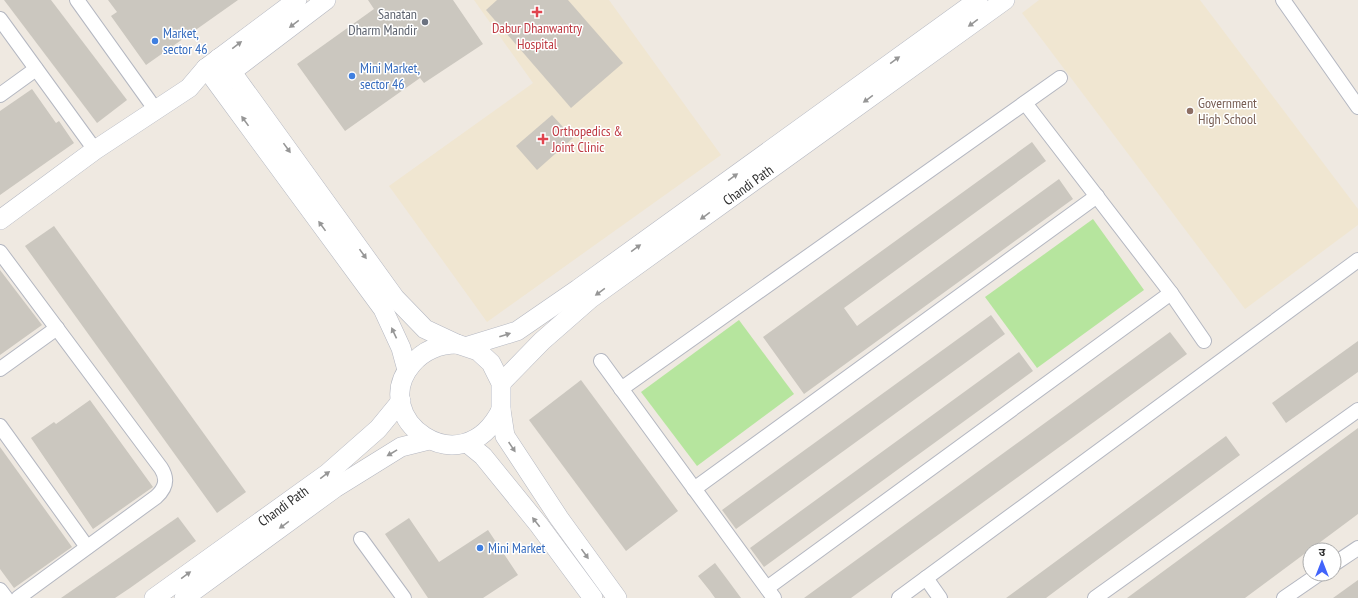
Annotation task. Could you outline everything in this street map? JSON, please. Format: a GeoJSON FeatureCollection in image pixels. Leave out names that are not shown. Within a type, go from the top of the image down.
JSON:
{"type":"FeatureCollection","features":[{"type":"Feature","properties":{"kind":"main road"},"geometry":{"type":"LineString","coordinates":[[218,70],[297,0]]}},
{"type":"Feature","properties":{"kind":"main road"},"geometry":{"type":"LineString","coordinates":[[0,220],[95,150],[155,109],[326,0]]}},
{"type":"Feature","properties":{"kind":"main road","name":"Chandi Path"},"geometry":{"type":"LineString","coordinates":[[462,345],[517,331],[566,298],[978,0]]}},
{"type":"Feature","properties":{"kind":"main road","name":"Chandi Path"},"geometry":{"type":"LineString","coordinates":[[501,383],[542,341],[590,299],[1005,0]]}},
{"type":"Feature","properties":{"kind":"main road"},"geometry":{"type":"LineString","coordinates":[[218,70],[395,298],[425,329],[478,351],[492,363],[501,383],[500,410],[505,436],[559,518],[617,598]]}},
{"type":"Feature","properties":{"kind":"main road"},"geometry":{"type":"LineString","coordinates":[[218,70],[383,309],[402,348],[407,370]]}},
{"type":"Feature","properties":{"kind":"main road"},"geometry":{"type":"LineString","coordinates":[[462,345],[438,346],[420,355],[407,370],[401,389],[401,401],[403,412],[411,426],[429,440],[446,445],[467,443],[483,435],[495,422],[500,410]]}},
{"type":"Feature","properties":{"kind":"main road","name":"Chandi Path"},"geometry":{"type":"LineString","coordinates":[[154,598],[328,473],[378,429],[401,401]]}},
{"type":"Feature","properties":{"kind":"main road","name":"Chandi Path"},"geometry":{"type":"LineString","coordinates":[[184,598],[335,488],[401,447],[429,440]]}},
{"type":"Feature","properties":{"kind":"main road"},"geometry":{"type":"LineString","coordinates":[[467,443],[483,456],[497,472],[539,525],[593,598]]}},
{"type":"Feature","properties":{"kind":"street"},"geometry":{"type":"LineString","coordinates":[[77,0],[155,109]]}},
{"type":"Feature","properties":{"kind":"street"},"geometry":{"type":"LineString","coordinates":[[1283,0],[1358,107]]}},
{"type":"Feature","properties":{"kind":"street"},"geometry":{"type":"LineString","coordinates":[[0,19],[95,150]]}},
{"type":"Feature","properties":{"kind":"street"},"geometry":{"type":"LineString","coordinates":[[0,95],[36,69]]}},
{"type":"Feature","properties":{"kind":"street"},"geometry":{"type":"LineString","coordinates":[[621,389],[1060,78]]}},
{"type":"Feature","properties":{"kind":"street"},"geometry":{"type":"LineString","coordinates":[[1026,103],[1171,293],[1204,341]]}},
{"type":"Feature","properties":{"kind":"street"},"geometry":{"type":"LineString","coordinates":[[694,489],[1097,196]]}},
{"type":"Feature","properties":{"kind":"street"},"geometry":{"type":"LineString","coordinates":[[0,252],[161,468],[166,479],[163,491],[156,497],[18,598]]}},
{"type":"Feature","properties":{"kind":"street"},"geometry":{"type":"LineString","coordinates":[[899,598],[1358,260]]}},
{"type":"Feature","properties":{"kind":"street"},"geometry":{"type":"LineString","coordinates":[[601,361],[771,593],[1171,293]]}},
{"type":"Feature","properties":{"kind":"street"},"geometry":{"type":"LineString","coordinates":[[0,369],[57,328]]}},
{"type":"Feature","properties":{"kind":"street"},"geometry":{"type":"LineString","coordinates":[[1095,598],[1358,410]]}},
{"type":"Feature","properties":{"kind":"street"},"geometry":{"type":"LineString","coordinates":[[0,426],[87,547]]}},
{"type":"Feature","properties":{"kind":"street"},"geometry":{"type":"LineString","coordinates":[[361,539],[404,598]]}},
{"type":"Feature","properties":{"kind":"street"},"geometry":{"type":"LineString","coordinates":[[1342,559],[1358,548]]}},
{"type":"Feature","properties":{"kind":"street"},"geometry":{"type":"LineString","coordinates":[[926,578],[940,598]]}},
{"type":"Feature","properties":{"kind":"street"},"geometry":{"type":"LineString","coordinates":[[1284,598],[1307,582]]}},
{"type":"Feature","properties":{"kind":"street"},"geometry":{"type":"LineString","coordinates":[[0,590],[6,598]]}},
{"type":"Feature","properties":{"kind":"shaded area"},"geometry":{"type":"Polygon","coordinates":[[[474,0],[609,0],[721,155],[487,322],[389,186],[533,83],[474,0]]]}},
{"type":"Feature","properties":{"kind":"shaded area","name":"Government High School"},"geometry":{"type":"Polygon","coordinates":[[[1039,0],[1200,0],[1358,209],[1358,225],[1245,309],[1022,13],[1039,0]]]}},
{"type":"Feature","properties":{"kind":"green space"},"geometry":{"type":"Polygon","coordinates":[[[1093,219],[1144,290],[1037,368],[985,297],[1093,219]]]}},
{"type":"Feature","properties":{"kind":"green space"},"geometry":{"type":"Polygon","coordinates":[[[739,320],[794,394],[697,466],[641,392],[739,320]]]}},
{"type":"Feature","properties":{"kind":"building"},"geometry":{"type":"Polygon","coordinates":[[[4,0],[51,0],[127,100],[97,123],[4,0]]]}},
{"type":"Feature","properties":{"kind":"building","name":"Market, sector 46"},"geometry":{"type":"Polygon","coordinates":[[[108,0],[238,0],[146,65],[111,16],[117,12],[108,0]]]}},
{"type":"Feature","properties":{"kind":"building"},"geometry":{"type":"Polygon","coordinates":[[[368,0],[453,0],[483,44],[424,83],[420,78],[345,131],[297,64],[374,9],[368,0]]]}},
{"type":"Feature","properties":{"kind":"building"},"geometry":{"type":"Polygon","coordinates":[[[497,0],[568,0],[623,63],[571,108],[486,10],[497,0]]]}},
{"type":"Feature","properties":{"kind":"building"},"geometry":{"type":"Polygon","coordinates":[[[32,89],[56,123],[59,121],[74,143],[0,195],[0,111],[32,89]]]}},
{"type":"Feature","properties":{"kind":"building"},"geometry":{"type":"Polygon","coordinates":[[[552,115],[573,138],[537,170],[516,146],[552,115]]]}},
{"type":"Feature","properties":{"kind":"building"},"geometry":{"type":"Polygon","coordinates":[[[1032,142],[1046,161],[844,308],[857,326],[1059,179],[1073,199],[804,394],[763,337],[1032,142]]]}},
{"type":"Feature","properties":{"kind":"building"},"geometry":{"type":"Polygon","coordinates":[[[54,226],[246,492],[217,513],[25,246],[54,226]]]}},
{"type":"Feature","properties":{"kind":"building"},"geometry":{"type":"Polygon","coordinates":[[[0,270],[42,325],[0,355],[0,270]]]}},
{"type":"Feature","properties":{"kind":"building"},"geometry":{"type":"Polygon","coordinates":[[[991,315],[1005,334],[736,529],[722,510],[991,315]]]}},
{"type":"Feature","properties":{"kind":"building"},"geometry":{"type":"Polygon","coordinates":[[[1170,332],[1187,354],[1109,411],[851,598],[804,598],[1170,332]]]}},
{"type":"Feature","properties":{"kind":"building"},"geometry":{"type":"Polygon","coordinates":[[[1358,341],[1358,372],[1286,423],[1272,403],[1358,341]]]}},
{"type":"Feature","properties":{"kind":"building"},"geometry":{"type":"Polygon","coordinates":[[[1019,352],[1033,371],[764,567],[750,548],[1019,352]]]}},
{"type":"Feature","properties":{"kind":"building"},"geometry":{"type":"Polygon","coordinates":[[[581,380],[678,511],[626,551],[529,420],[581,380]]]}},
{"type":"Feature","properties":{"kind":"building"},"geometry":{"type":"Polygon","coordinates":[[[90,400],[153,487],[93,529],[31,438],[54,422],[56,424],[90,400]]]}},
{"type":"Feature","properties":{"kind":"building"},"geometry":{"type":"Polygon","coordinates":[[[1358,428],[1358,514],[1320,542],[1302,542],[1302,556],[1245,598],[1127,598],[1358,428]]]}},
{"type":"Feature","properties":{"kind":"building"},"geometry":{"type":"Polygon","coordinates":[[[1226,436],[1240,455],[1046,598],[1006,598],[1226,436]]]}},
{"type":"Feature","properties":{"kind":"building"},"geometry":{"type":"Polygon","coordinates":[[[0,447],[72,547],[14,588],[0,569],[0,447]]]}},
{"type":"Feature","properties":{"kind":"building"},"geometry":{"type":"Polygon","coordinates":[[[178,517],[196,541],[130,588],[115,598],[61,598],[178,517]]]}},
{"type":"Feature","properties":{"kind":"building","name":"Mini Market"},"geometry":{"type":"Polygon","coordinates":[[[409,518],[439,562],[488,530],[518,575],[483,598],[428,598],[385,534],[409,518]]]}},
{"type":"Feature","properties":{"kind":"building"},"geometry":{"type":"Polygon","coordinates":[[[715,563],[741,598],[715,598],[698,576],[715,563]]]}},
{"type":"Feature","properties":{"kind":"building"},"geometry":{"type":"Polygon","coordinates":[[[1358,580],[1358,598],[1333,598],[1358,580]]]}},
{"type":"Feature","properties":{"kind":"place","name":"Dabur Dhanwantry Hospital"},"geometry":{"type":"Point","coordinates":[537,12]}},
{"type":"Feature","properties":{"kind":"place","name":"Sanatan Dharm Mandir"},"geometry":{"type":"Point","coordinates":[425,22]}},
{"type":"Feature","properties":{"kind":"place","name":"Market, sector 46"},"geometry":{"type":"Point","coordinates":[155,41]}},
{"type":"Feature","properties":{"kind":"place","name":"Mini Market, sector 46"},"geometry":{"type":"Point","coordinates":[352,76]}},
{"type":"Feature","properties":{"kind":"place","name":"Government High School"},"geometry":{"type":"Point","coordinates":[1190,111]}},
{"type":"Feature","properties":{"kind":"place","name":"Orthopedics & Joint Clinic"},"geometry":{"type":"Point","coordinates":[543,139]}},
{"type":"Feature","properties":{"kind":"place","name":"Mini Market"},"geometry":{"type":"Point","coordinates":[480,548]}}]}
